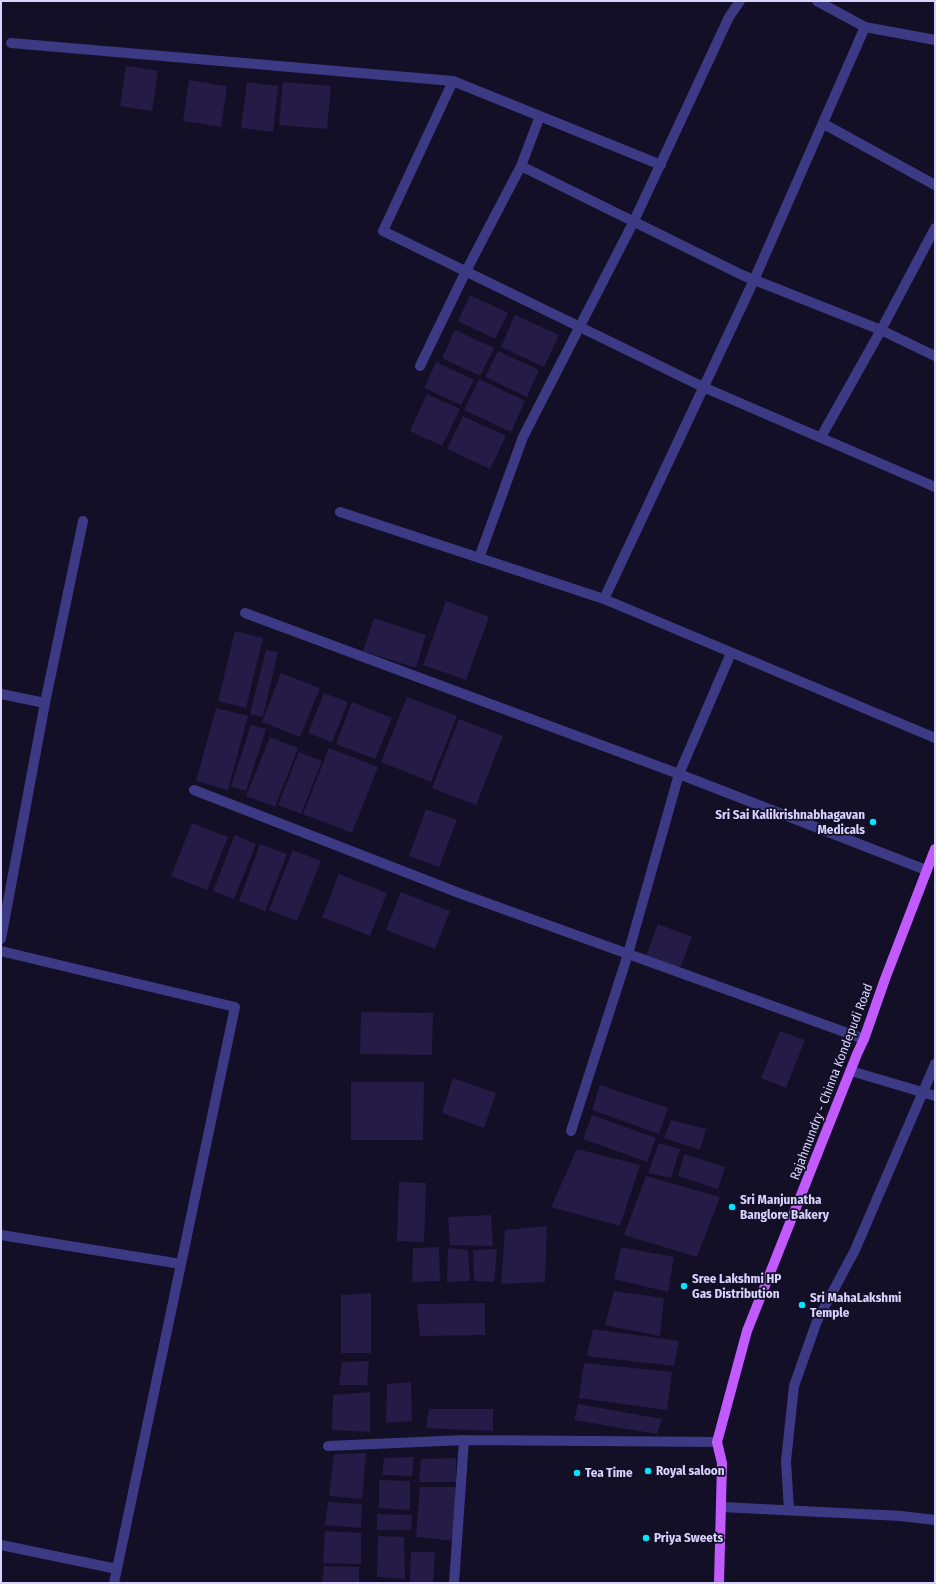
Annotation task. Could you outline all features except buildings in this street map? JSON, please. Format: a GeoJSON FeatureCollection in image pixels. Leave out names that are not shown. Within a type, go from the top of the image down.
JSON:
{"type":"FeatureCollection","features":[{"type":"Feature","properties":{"kind":"main road","name":"Rajahmundry - Chinna Kondepudi Road"},"geometry":{"type":"LineString","coordinates":[[719,1583],[722,1463],[717,1442],[747,1331],[864,1039],[930,865],[935,848]]}},
{"type":"Feature","properties":{"kind":"street"},"geometry":{"type":"LineString","coordinates":[[479,558],[523,437],[634,221],[729,17],[740,1]]}},
{"type":"Feature","properties":{"kind":"street"},"geometry":{"type":"LineString","coordinates":[[817,1],[865,27],[935,40]]}},
{"type":"Feature","properties":{"kind":"street"},"geometry":{"type":"LineString","coordinates":[[604,599],[754,280],[824,124],[865,27]]}},
{"type":"Feature","properties":{"kind":"street"},"geometry":{"type":"LineString","coordinates":[[12,42],[454,81],[661,165]]}},
{"type":"Feature","properties":{"kind":"street"},"geometry":{"type":"LineString","coordinates":[[454,81],[383,231],[703,387],[935,487]]}},
{"type":"Feature","properties":{"kind":"street"},"geometry":{"type":"LineString","coordinates":[[420,366],[466,271],[521,166],[540,116]]}},
{"type":"Feature","properties":{"kind":"street"},"geometry":{"type":"LineString","coordinates":[[824,124],[935,185]]}},
{"type":"Feature","properties":{"kind":"street"},"geometry":{"type":"LineString","coordinates":[[521,166],[754,280],[882,330],[935,356]]}},
{"type":"Feature","properties":{"kind":"street"},"geometry":{"type":"LineString","coordinates":[[821,437],[882,330],[935,228]]}},
{"type":"Feature","properties":{"kind":"street"},"geometry":{"type":"LineString","coordinates":[[340,512],[604,599],[935,738]]}},
{"type":"Feature","properties":{"kind":"street"},"geometry":{"type":"LineString","coordinates":[[1,939],[45,703],[82,521]]}},
{"type":"Feature","properties":{"kind":"street"},"geometry":{"type":"LineString","coordinates":[[245,613],[679,774],[930,865]]}},
{"type":"Feature","properties":{"kind":"street"},"geometry":{"type":"LineString","coordinates":[[571,1131],[628,954],[679,774],[731,653]]}},
{"type":"Feature","properties":{"kind":"street"},"geometry":{"type":"LineString","coordinates":[[1,694],[45,703]]}},
{"type":"Feature","properties":{"kind":"street"},"geometry":{"type":"LineString","coordinates":[[194,790],[459,893],[864,1039]]}},
{"type":"Feature","properties":{"kind":"street"},"geometry":{"type":"LineString","coordinates":[[1,951],[235,1007],[114,1583]]}},
{"type":"Feature","properties":{"kind":"street"},"geometry":{"type":"LineString","coordinates":[[789,1510],[786,1461],[794,1386],[817,1321],[855,1250],[935,1064]]}},
{"type":"Feature","properties":{"kind":"street"},"geometry":{"type":"LineString","coordinates":[[851,1071],[935,1096]]}},
{"type":"Feature","properties":{"kind":"street"},"geometry":{"type":"LineString","coordinates":[[1,1235],[181,1264]]}},
{"type":"Feature","properties":{"kind":"street"},"geometry":{"type":"LineString","coordinates":[[328,1446],[464,1440],[717,1442]]}},
{"type":"Feature","properties":{"kind":"street"},"geometry":{"type":"LineString","coordinates":[[454,1583],[464,1440]]}},
{"type":"Feature","properties":{"kind":"street"},"geometry":{"type":"LineString","coordinates":[[721,1507],[901,1516],[935,1520]]}},
{"type":"Feature","properties":{"kind":"street"},"geometry":{"type":"LineString","coordinates":[[1,1545],[117,1569]]}},
{"type":"Feature","properties":{"kind":"place","name":"Sri Sai Kalikrishnabhagavan Medicals"},"geometry":{"type":"Point","coordinates":[873,822]}},
{"type":"Feature","properties":{"kind":"place","name":"Sri Manjunatha Banglore Bakery"},"geometry":{"type":"Point","coordinates":[732,1207]}},
{"type":"Feature","properties":{"kind":"place","name":"Sree Lakshmi HP Gas Distribution"},"geometry":{"type":"Point","coordinates":[684,1286]}},
{"type":"Feature","properties":{"kind":"place","name":"Sri MahaLakshmi Temple"},"geometry":{"type":"Point","coordinates":[802,1305]}},
{"type":"Feature","properties":{"kind":"place","name":"Royal saloon"},"geometry":{"type":"Point","coordinates":[648,1471]}},
{"type":"Feature","properties":{"kind":"place","name":"Tea Time"},"geometry":{"type":"Point","coordinates":[577,1473]}},
{"type":"Feature","properties":{"kind":"place","name":"Priya Sweets"},"geometry":{"type":"Point","coordinates":[646,1538]}}]}
